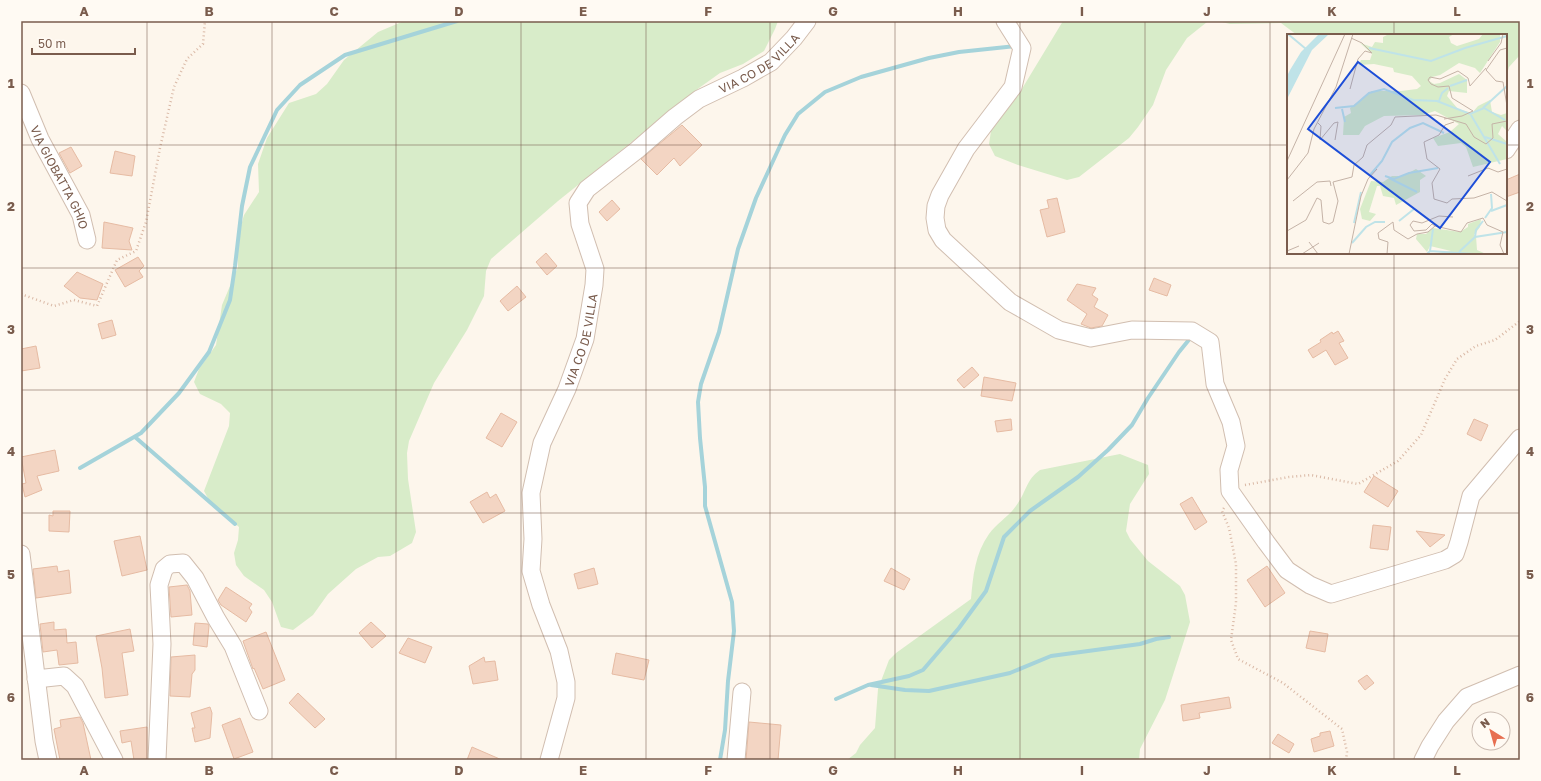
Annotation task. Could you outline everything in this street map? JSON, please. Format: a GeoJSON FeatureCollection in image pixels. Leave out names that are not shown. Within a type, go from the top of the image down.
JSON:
{"type":"FeatureCollection","features":[{"type":"Feature","properties":{"kind":"street","name":"VIA CO DE VILLA"},"geometry":{"type":"LineString","coordinates":[[549,760],[566,698],[566,682],[559,651],[541,605],[531,571],[533,539],[531,493],[542,443],[567,389],[585,339],[594,285],[595,268],[580,224],[578,203],[587,189],[699,99],[743,78],[771,62],[808,21]]}},
{"type":"Feature","properties":{"kind":"street"},"geometry":{"type":"LineString","coordinates":[[1004,21],[1022,48],[1013,87],[966,149],[940,195],[936,206],[935,218],[937,230],[944,240],[1010,302],[1059,330],[1091,338],[1132,330],[1192,331],[1210,342],[1215,384],[1231,422],[1236,446],[1229,470],[1236,488],[1266,542],[1287,570],[1310,586],[1330,594],[1445,560],[1455,554],[1471,496],[1520,438]]}},
{"type":"Feature","properties":{"kind":"street","name":"VIA GIOBATTA GHIO"},"geometry":{"type":"LineString","coordinates":[[21,93],[40,139],[81,215],[87,240]]}},
{"type":"Feature","properties":{"kind":"street"},"geometry":{"type":"LineString","coordinates":[[1507,148],[1520,129]]}},
{"type":"Feature","properties":{"kind":"street"},"geometry":{"type":"LineString","coordinates":[[21,554],[36,680],[48,760]]}},
{"type":"Feature","properties":{"kind":"street"},"geometry":{"type":"LineString","coordinates":[[157,760],[162,644],[160,585],[164,569],[170,564],[183,563],[195,578],[233,646],[259,711]]}},
{"type":"Feature","properties":{"kind":"street"},"geometry":{"type":"LineString","coordinates":[[1423,760],[1446,721],[1467,697],[1520,675]]}},
{"type":"Feature","properties":{"kind":"street"},"geometry":{"type":"LineString","coordinates":[[36,680],[64,676],[75,686],[114,760]]}},
{"type":"Feature","properties":{"kind":"street"},"geometry":{"type":"LineString","coordinates":[[736,760],[742,692]]}},
{"type":"Feature","properties":{"kind":"path"},"geometry":{"type":"LineString","coordinates":[[21,294],[54,306],[74,300],[97,306],[117,260],[136,251],[146,222],[160,148],[174,87],[187,59],[203,44],[205,21]]}},
{"type":"Feature","properties":{"kind":"path"},"geometry":{"type":"LineString","coordinates":[[1346,760],[1347,752],[1342,729],[1283,683],[1238,659],[1231,640],[1236,603],[1236,564],[1229,528],[1222,512],[1236,488],[1289,476],[1311,475],[1358,484],[1398,461],[1421,435],[1445,379],[1457,359],[1476,346],[1495,340],[1520,321]]}},
{"type":"Feature","properties":{"kind":"green space"},"geometry":{"type":"Polygon","coordinates":[[[404,21],[778,21],[764,51],[743,64],[720,73],[699,88],[558,201],[491,259],[486,271],[484,296],[467,330],[434,383],[409,441],[407,453],[408,479],[416,532],[412,543],[390,556],[378,557],[356,569],[328,594],[313,615],[293,630],[281,627],[272,602],[264,590],[244,576],[236,565],[234,553],[238,540],[239,527],[210,502],[204,491],[229,426],[230,413],[221,404],[200,394],[194,382],[199,369],[216,345],[222,305],[238,267],[237,240],[244,215],[259,192],[258,164],[267,138],[289,103],[316,94],[327,84],[344,60],[378,32],[404,21]]]}},
{"type":"Feature","properties":{"kind":"green space"},"geometry":{"type":"Polygon","coordinates":[[[1063,21],[1218,21],[1207,22],[1187,38],[1166,70],[1153,105],[1129,138],[1079,177],[1067,180],[1018,165],[995,156],[989,144],[991,131],[1017,97],[1063,21]]]}},
{"type":"Feature","properties":{"kind":"green space"},"geometry":{"type":"Polygon","coordinates":[[[1218,21],[1520,21],[1520,55],[1509,67],[1507,74],[1507,34],[1296,34],[1281,23],[1230,24],[1218,21]]]}},
{"type":"Feature","properties":{"kind":"green space"},"geometry":{"type":"Polygon","coordinates":[[[1120,454],[1148,465],[1149,474],[1130,504],[1126,531],[1130,539],[1148,561],[1180,586],[1185,595],[1190,622],[1165,700],[1140,749],[1139,760],[847,760],[856,753],[860,745],[875,728],[878,689],[889,660],[896,653],[971,599],[976,565],[984,542],[992,530],[1015,507],[1035,474],[1040,470],[1120,454]]]}},
{"type":"Feature","properties":{"kind":"building"},"geometry":{"type":"Polygon","coordinates":[[[682,125],[702,145],[680,166],[674,158],[657,175],[641,159],[682,125]]]}},
{"type":"Feature","properties":{"kind":"building"},"geometry":{"type":"Polygon","coordinates":[[[71,147],[82,166],[70,173],[59,153],[71,147]]]}},
{"type":"Feature","properties":{"kind":"building"},"geometry":{"type":"Polygon","coordinates":[[[115,151],[135,156],[132,176],[110,173],[115,151]]]}},
{"type":"Feature","properties":{"kind":"building"},"geometry":{"type":"Polygon","coordinates":[[[1520,174],[1520,192],[1507,197],[1507,180],[1520,174]]]}},
{"type":"Feature","properties":{"kind":"building"},"geometry":{"type":"Polygon","coordinates":[[[1057,198],[1065,232],[1047,237],[1040,210],[1049,208],[1047,200],[1057,198]]]}},
{"type":"Feature","properties":{"kind":"building"},"geometry":{"type":"Polygon","coordinates":[[[612,200],[620,209],[607,221],[599,212],[612,200]]]}},
{"type":"Feature","properties":{"kind":"building"},"geometry":{"type":"Polygon","coordinates":[[[104,222],[133,228],[129,241],[132,250],[102,248],[104,222]]]}},
{"type":"Feature","properties":{"kind":"building"},"geometry":{"type":"Polygon","coordinates":[[[546,253],[557,266],[547,275],[536,262],[546,253]]]}},
{"type":"Feature","properties":{"kind":"building"},"geometry":{"type":"Polygon","coordinates":[[[138,257],[144,266],[139,271],[143,277],[125,287],[115,270],[138,257]]]}},
{"type":"Feature","properties":{"kind":"building"},"geometry":{"type":"Polygon","coordinates":[[[77,272],[103,284],[97,300],[80,298],[64,286],[77,272]]]}},
{"type":"Feature","properties":{"kind":"building"},"geometry":{"type":"Polygon","coordinates":[[[1154,278],[1171,285],[1167,296],[1149,290],[1154,278]]]}},
{"type":"Feature","properties":{"kind":"building"},"geometry":{"type":"Polygon","coordinates":[[[1077,284],[1096,288],[1092,295],[1098,299],[1094,307],[1108,315],[1102,326],[1091,328],[1081,324],[1087,314],[1067,300],[1077,284]]]}},
{"type":"Feature","properties":{"kind":"building"},"geometry":{"type":"Polygon","coordinates":[[[517,286],[526,297],[508,311],[500,301],[517,286]]]}},
{"type":"Feature","properties":{"kind":"building"},"geometry":{"type":"Polygon","coordinates":[[[112,320],[116,335],[102,339],[98,324],[112,320]]]}},
{"type":"Feature","properties":{"kind":"building"},"geometry":{"type":"Polygon","coordinates":[[[1338,331],[1344,341],[1339,343],[1348,358],[1335,365],[1326,350],[1313,358],[1308,350],[1321,342],[1320,340],[1332,332],[1333,334],[1338,331]]]}},
{"type":"Feature","properties":{"kind":"building"},"geometry":{"type":"Polygon","coordinates":[[[36,346],[40,368],[21,371],[21,349],[36,346]]]}},
{"type":"Feature","properties":{"kind":"building"},"geometry":{"type":"Polygon","coordinates":[[[972,367],[979,375],[964,388],[957,380],[972,367]]]}},
{"type":"Feature","properties":{"kind":"building"},"geometry":{"type":"Polygon","coordinates":[[[984,377],[1016,383],[1012,401],[981,396],[984,377]]]}},
{"type":"Feature","properties":{"kind":"building"},"geometry":{"type":"Polygon","coordinates":[[[501,413],[517,422],[502,447],[486,438],[501,413]]]}},
{"type":"Feature","properties":{"kind":"building"},"geometry":{"type":"Polygon","coordinates":[[[1011,419],[1012,430],[997,432],[995,421],[1011,419]]]}},
{"type":"Feature","properties":{"kind":"building"},"geometry":{"type":"Polygon","coordinates":[[[1474,419],[1488,425],[1481,441],[1467,434],[1474,419]]]}},
{"type":"Feature","properties":{"kind":"building"},"geometry":{"type":"Polygon","coordinates":[[[55,450],[59,471],[37,476],[42,490],[25,497],[22,484],[26,483],[21,457],[55,450]]]}},
{"type":"Feature","properties":{"kind":"building"},"geometry":{"type":"Polygon","coordinates":[[[1374,476],[1398,491],[1388,507],[1364,492],[1374,476]]]}},
{"type":"Feature","properties":{"kind":"building"},"geometry":{"type":"Polygon","coordinates":[[[487,492],[490,498],[496,494],[505,511],[483,523],[470,502],[487,492]]]}},
{"type":"Feature","properties":{"kind":"building"},"geometry":{"type":"Polygon","coordinates":[[[1192,497],[1207,522],[1195,530],[1180,504],[1192,497]]]}},
{"type":"Feature","properties":{"kind":"building"},"geometry":{"type":"Polygon","coordinates":[[[53,511],[70,511],[69,532],[49,531],[49,515],[53,516],[53,511]]]}},
{"type":"Feature","properties":{"kind":"building"},"geometry":{"type":"Polygon","coordinates":[[[1373,525],[1391,527],[1388,550],[1370,548],[1373,525]]]}},
{"type":"Feature","properties":{"kind":"building"},"geometry":{"type":"Polygon","coordinates":[[[1416,531],[1445,535],[1430,547],[1416,531]]]}},
{"type":"Feature","properties":{"kind":"building"},"geometry":{"type":"Polygon","coordinates":[[[140,536],[147,570],[122,576],[114,541],[140,536]]]}},
{"type":"Feature","properties":{"kind":"building"},"geometry":{"type":"Polygon","coordinates":[[[57,566],[58,572],[69,570],[71,593],[36,598],[33,569],[57,566]]]}},
{"type":"Feature","properties":{"kind":"building"},"geometry":{"type":"Polygon","coordinates":[[[1267,566],[1285,593],[1265,607],[1247,580],[1267,566]]]}},
{"type":"Feature","properties":{"kind":"building"},"geometry":{"type":"Polygon","coordinates":[[[594,568],[598,584],[578,589],[574,574],[594,568]]]}},
{"type":"Feature","properties":{"kind":"building"},"geometry":{"type":"Polygon","coordinates":[[[891,568],[910,579],[904,590],[884,581],[891,568]]]}},
{"type":"Feature","properties":{"kind":"building"},"geometry":{"type":"Polygon","coordinates":[[[187,585],[190,591],[192,615],[171,617],[169,587],[187,585]]]}},
{"type":"Feature","properties":{"kind":"building"},"geometry":{"type":"Polygon","coordinates":[[[226,587],[252,604],[249,608],[252,612],[246,622],[221,605],[218,600],[226,587]]]}},
{"type":"Feature","properties":{"kind":"building"},"geometry":{"type":"Polygon","coordinates":[[[54,622],[54,630],[66,629],[67,643],[76,642],[78,663],[59,665],[57,650],[43,652],[40,624],[54,622]]]}},
{"type":"Feature","properties":{"kind":"building"},"geometry":{"type":"Polygon","coordinates":[[[371,622],[386,636],[372,648],[359,633],[371,622]]]}},
{"type":"Feature","properties":{"kind":"building"},"geometry":{"type":"Polygon","coordinates":[[[195,623],[208,624],[209,626],[207,647],[193,645],[195,623]]]}},
{"type":"Feature","properties":{"kind":"building"},"geometry":{"type":"Polygon","coordinates":[[[130,629],[134,651],[122,653],[128,695],[105,698],[102,668],[96,636],[130,629]]]}},
{"type":"Feature","properties":{"kind":"building"},"geometry":{"type":"Polygon","coordinates":[[[1310,631],[1328,634],[1325,652],[1306,648],[1310,631]]]}},
{"type":"Feature","properties":{"kind":"building"},"geometry":{"type":"Polygon","coordinates":[[[266,632],[285,680],[263,689],[254,668],[253,669],[243,641],[266,632]]]}},
{"type":"Feature","properties":{"kind":"building"},"geometry":{"type":"Polygon","coordinates":[[[408,638],[432,647],[425,663],[399,653],[408,638]]]}},
{"type":"Feature","properties":{"kind":"building"},"geometry":{"type":"Polygon","coordinates":[[[616,653],[649,660],[644,680],[612,674],[616,653]]]}},
{"type":"Feature","properties":{"kind":"building"},"geometry":{"type":"Polygon","coordinates":[[[195,655],[195,670],[192,674],[190,697],[170,696],[171,657],[195,655]]]}},
{"type":"Feature","properties":{"kind":"building"},"geometry":{"type":"Polygon","coordinates":[[[484,657],[485,662],[495,661],[498,680],[473,684],[469,666],[484,657]]]}},
{"type":"Feature","properties":{"kind":"building"},"geometry":{"type":"Polygon","coordinates":[[[1367,675],[1374,683],[1365,690],[1358,681],[1367,675]]]}},
{"type":"Feature","properties":{"kind":"building"},"geometry":{"type":"Polygon","coordinates":[[[298,693],[325,719],[315,728],[289,703],[298,693]]]}},
{"type":"Feature","properties":{"kind":"building"},"geometry":{"type":"Polygon","coordinates":[[[1229,697],[1231,708],[1199,713],[1200,718],[1183,721],[1181,705],[1229,697]]]}},
{"type":"Feature","properties":{"kind":"building"},"geometry":{"type":"Polygon","coordinates":[[[210,707],[212,713],[210,738],[195,742],[192,728],[195,728],[191,713],[210,707]]]}},
{"type":"Feature","properties":{"kind":"building"},"geometry":{"type":"Polygon","coordinates":[[[80,717],[83,723],[91,760],[60,760],[54,729],[61,727],[60,720],[80,717]]]}},
{"type":"Feature","properties":{"kind":"building"},"geometry":{"type":"Polygon","coordinates":[[[240,718],[253,752],[234,759],[222,725],[240,718]]]}},
{"type":"Feature","properties":{"kind":"building"},"geometry":{"type":"Polygon","coordinates":[[[749,722],[781,725],[778,760],[746,760],[749,722]]]}},
{"type":"Feature","properties":{"kind":"building"},"geometry":{"type":"Polygon","coordinates":[[[147,727],[147,759],[134,760],[131,741],[122,743],[120,731],[147,727]]]}},
{"type":"Feature","properties":{"kind":"building"},"geometry":{"type":"Polygon","coordinates":[[[1330,731],[1334,746],[1314,752],[1311,739],[1320,736],[1320,733],[1330,731]]]}},
{"type":"Feature","properties":{"kind":"building"},"geometry":{"type":"Polygon","coordinates":[[[1278,734],[1294,744],[1289,753],[1272,743],[1278,734]]]}},
{"type":"Feature","properties":{"kind":"building"},"geometry":{"type":"Polygon","coordinates":[[[472,747],[502,760],[467,760],[472,747]]]}},
{"type":"Feature","properties":{"kind":"waterway"},"geometry":{"type":"LineString","coordinates":[[80,468],[141,433],[179,393],[209,352],[230,300],[242,206],[250,167],[277,110],[300,85],[345,55],[457,21]]}},
{"type":"Feature","properties":{"kind":"waterway"},"geometry":{"type":"LineString","coordinates":[[720,760],[725,730],[728,681],[734,631],[732,602],[705,506],[705,487],[698,402],[701,384],[719,332],[738,249],[756,198],[785,135],[798,114],[825,92],[861,77],[929,58],[959,52],[1016,46]]}},
{"type":"Feature","properties":{"kind":"waterway"},"geometry":{"type":"LineString","coordinates":[[836,699],[868,685],[909,676],[923,670],[959,628],[986,591],[1004,537],[1030,511],[1078,477],[1108,450],[1132,425],[1179,352],[1192,336]]}},
{"type":"Feature","properties":{"kind":"waterway"},"geometry":{"type":"LineString","coordinates":[[135,437],[235,524]]}},
{"type":"Feature","properties":{"kind":"waterway"},"geometry":{"type":"LineString","coordinates":[[871,685],[905,690],[929,691],[1010,673],[1051,656],[1140,644],[1169,637]]}}]}
